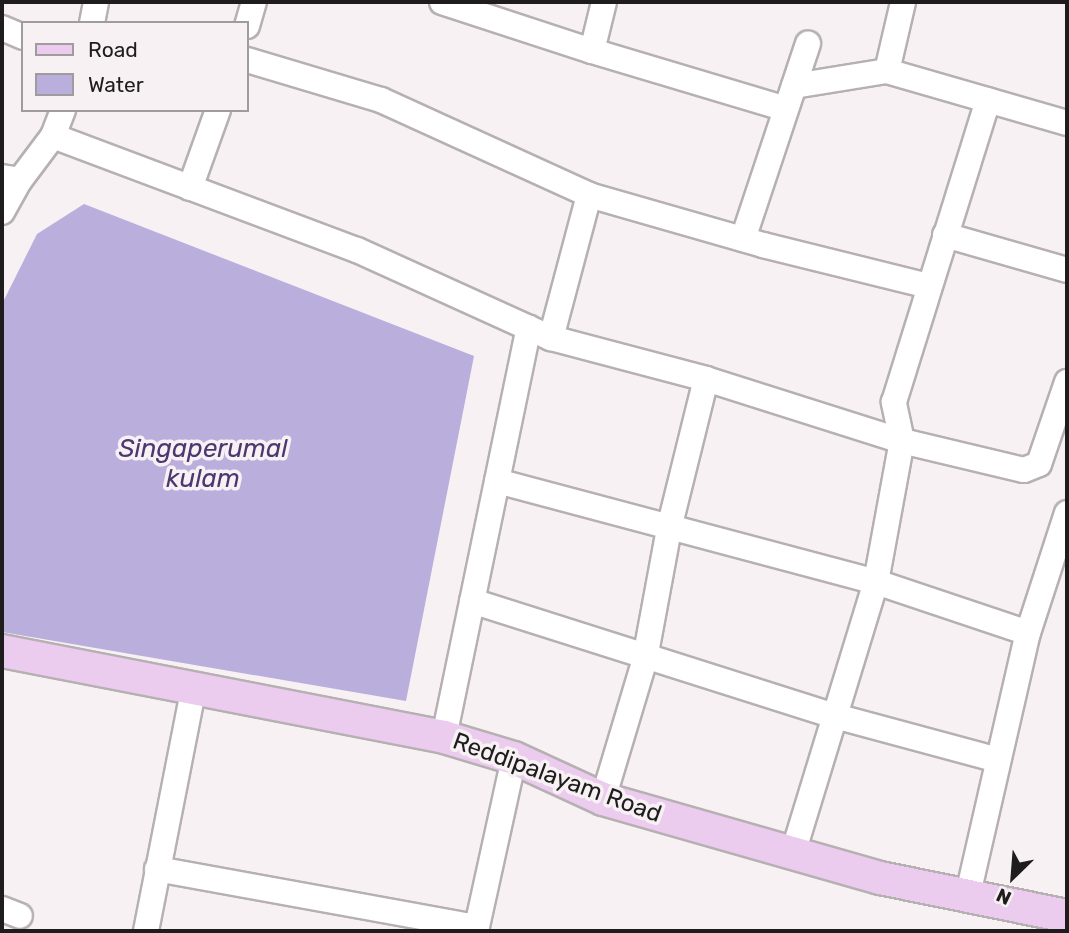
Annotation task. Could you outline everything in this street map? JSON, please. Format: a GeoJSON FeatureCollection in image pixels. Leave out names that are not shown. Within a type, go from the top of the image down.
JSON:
{"type":"FeatureCollection","features":[{"type":"Feature","properties":{"kind":"main road","name":"Reddipalayam Road"},"geometry":{"type":"LineString","coordinates":[[2,651],[444,737],[514,758],[603,799],[880,878],[1067,916]]}},
{"type":"Feature","properties":{"kind":"street"},"geometry":{"type":"LineString","coordinates":[[92,21],[96,2]]}},
{"type":"Feature","properties":{"kind":"street"},"geometry":{"type":"LineString","coordinates":[[248,23],[254,2]]}},
{"type":"Feature","properties":{"kind":"street"},"geometry":{"type":"LineString","coordinates":[[442,2],[592,51],[790,98],[887,71],[1067,123]]}},
{"type":"Feature","properties":{"kind":"street"},"geometry":{"type":"LineString","coordinates":[[592,51],[604,2]]}},
{"type":"Feature","properties":{"kind":"street"},"geometry":{"type":"LineString","coordinates":[[887,71],[903,2]]}},
{"type":"Feature","properties":{"kind":"street"},"geometry":{"type":"LineString","coordinates":[[2,28],[21,36]]}},
{"type":"Feature","properties":{"kind":"street"},"geometry":{"type":"LineString","coordinates":[[743,239],[808,44]]}},
{"type":"Feature","properties":{"kind":"street"},"geometry":{"type":"LineString","coordinates":[[248,60],[381,100],[589,195],[743,239],[929,286]]}},
{"type":"Feature","properties":{"kind":"street"},"geometry":{"type":"LineString","coordinates":[[793,853],[876,582],[902,440],[894,402],[988,100]]}},
{"type":"Feature","properties":{"kind":"street"},"geometry":{"type":"LineString","coordinates":[[2,212],[11,178],[53,136],[62,112]]}},
{"type":"Feature","properties":{"kind":"street"},"geometry":{"type":"LineString","coordinates":[[190,188],[217,112]]}},
{"type":"Feature","properties":{"kind":"street"},"geometry":{"type":"LineString","coordinates":[[53,136],[357,250],[540,333],[706,379],[902,440],[1015,469],[1032,469],[1044,454],[1067,382]]}},
{"type":"Feature","properties":{"kind":"street"},"geometry":{"type":"LineString","coordinates":[[444,737],[497,481],[540,333],[589,195]]}},
{"type":"Feature","properties":{"kind":"street"},"geometry":{"type":"LineString","coordinates":[[945,235],[1067,270]]}},
{"type":"Feature","properties":{"kind":"street"},"geometry":{"type":"LineString","coordinates":[[603,799],[645,659],[669,529],[706,379]]}},
{"type":"Feature","properties":{"kind":"street"},"geometry":{"type":"LineString","coordinates":[[497,481],[876,582],[1028,634]]}},
{"type":"Feature","properties":{"kind":"street"},"geometry":{"type":"LineString","coordinates":[[968,894],[1028,634],[1067,513]]}},
{"type":"Feature","properties":{"kind":"street"},"geometry":{"type":"LineString","coordinates":[[472,601],[645,659],[835,716],[998,760]]}},
{"type":"Feature","properties":{"kind":"street"},"geometry":{"type":"LineString","coordinates":[[146,931],[194,687]]}},
{"type":"Feature","properties":{"kind":"street"},"geometry":{"type":"LineString","coordinates":[[157,869],[476,929],[514,758]]}},
{"type":"Feature","properties":{"kind":"water","name":"Singaperumal kulam"},"geometry":{"type":"Polygon","coordinates":[[[84,204],[474,356],[406,701],[2,632],[2,304],[37,234],[84,204]]]}}]}
